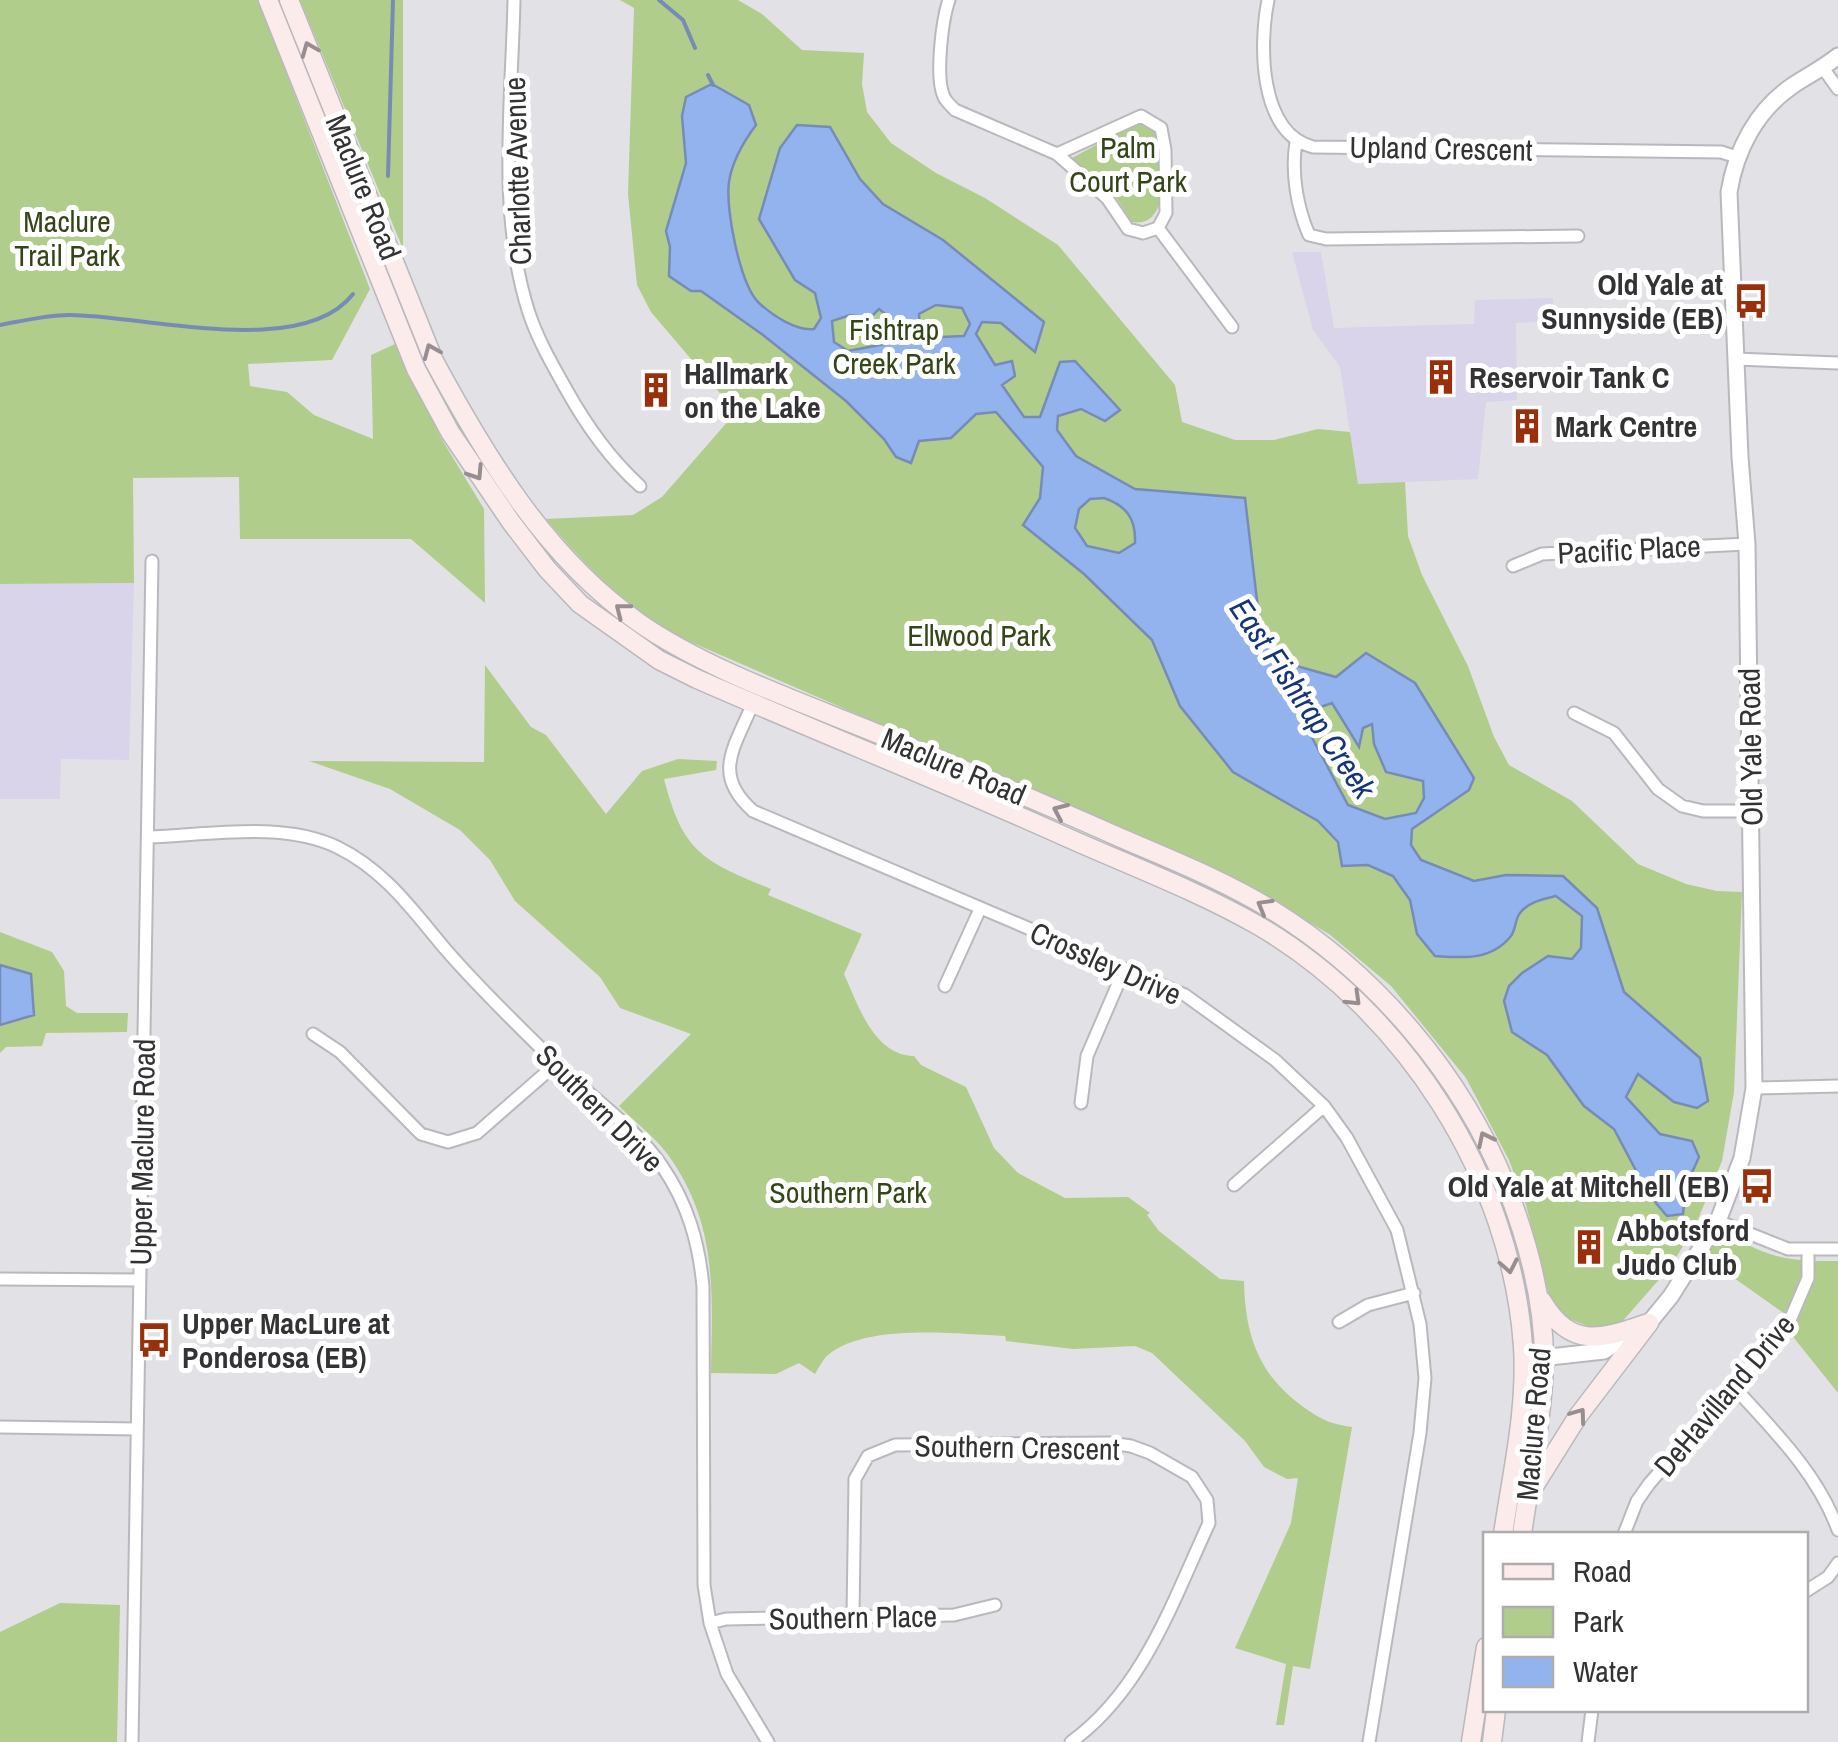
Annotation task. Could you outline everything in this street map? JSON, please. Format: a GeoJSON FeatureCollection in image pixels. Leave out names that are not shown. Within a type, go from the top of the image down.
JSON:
{"type":"FeatureCollection","features":[{"type":"Feature","properties":{"kind":"main road","name":"Maclure Road"},"geometry":{"type":"LineString","coordinates":[[268,0],[416,369],[482,482],[548,569],[580,604],[659,660],[1212,901],[1269,933],[1329,976],[1365,1010],[1434,1093],[1479,1175],[1495,1211],[1508,1257],[1524,1360],[1522,1406],[1503,1532]]}},
{"type":"Feature","properties":{"kind":"main road","name":"Maclure Road"},"geometry":{"type":"LineString","coordinates":[[289,0],[434,361],[529,515],[594,587],[667,641],[1216,880],[1271,910],[1332,952],[1418,1040],[1476,1122],[1497,1164],[1524,1235],[1539,1296],[1544,1359],[1522,1532]]}},
{"type":"Feature","properties":{"kind":"main road"},"geometry":{"type":"LineString","coordinates":[[753,704],[770,700],[824,723],[848,721]]}},
{"type":"Feature","properties":{"kind":"main road"},"geometry":{"type":"LineString","coordinates":[[1539,1296],[1554,1320],[1575,1335],[1603,1338],[1648,1323]]}},
{"type":"Feature","properties":{"kind":"main road"},"geometry":{"type":"LineString","coordinates":[[1527,1497],[1578,1416],[1648,1323]]}},
{"type":"Feature","properties":{"kind":"main road"},"geometry":{"type":"LineString","coordinates":[[1471,1742],[1483,1666]]}},
{"type":"Feature","properties":{"kind":"main road"},"geometry":{"type":"LineString","coordinates":[[1492,1742],[1496,1712]]}},
{"type":"Feature","properties":{"kind":"street","name":"Charlotte Avenue"},"geometry":{"type":"LineString","coordinates":[[514,0],[512,210],[518,268],[528,310],[540,342],[577,409],[616,464],[640,486]]}},
{"type":"Feature","properties":{"kind":"street"},"geometry":{"type":"LineString","coordinates":[[950,0],[944,15],[941,83],[945,98],[955,110],[1057,154],[1108,198],[1128,228],[1143,233],[1158,228],[1166,213],[1161,128],[1141,116],[1057,154]]}},
{"type":"Feature","properties":{"kind":"street"},"geometry":{"type":"LineString","coordinates":[[1268,0],[1263,22],[1272,105],[1282,128],[1296,142],[1298,198],[1309,235],[1578,236]]}},
{"type":"Feature","properties":{"kind":"street","name":"Old Yale Road"},"geometry":{"type":"LineString","coordinates":[[1524,1360],[1604,1351],[1648,1323],[1700,1253],[1718,1221],[1742,1158],[1754,1088],[1748,544],[1728,211],[1737,157],[1770,105],[1838,56]]}},
{"type":"Feature","properties":{"kind":"street"},"geometry":{"type":"LineString","coordinates":[[1823,68],[1838,88]]}},
{"type":"Feature","properties":{"kind":"street","name":"Upland Crescent"},"geometry":{"type":"LineString","coordinates":[[1296,142],[1313,147],[1721,152],[1737,157]]}},
{"type":"Feature","properties":{"kind":"street"},"geometry":{"type":"LineString","coordinates":[[1158,228],[1232,326]]}},
{"type":"Feature","properties":{"kind":"street"},"geometry":{"type":"LineString","coordinates":[[1736,359],[1838,363]]}},
{"type":"Feature","properties":{"kind":"street","name":"Pacific Place"},"geometry":{"type":"LineString","coordinates":[[1513,566],[1542,554],[1748,544]]}},
{"type":"Feature","properties":{"kind":"street","name":"Upper Maclure Road"},"geometry":{"type":"LineString","coordinates":[[132,1742],[152,561]]}},
{"type":"Feature","properties":{"kind":"street","name":"Crossley Drive"},"geometry":{"type":"LineString","coordinates":[[753,704],[730,756],[730,780],[736,796],[753,812],[1185,995],[1275,1060],[1324,1106],[1372,1180],[1397,1230],[1414,1292],[1424,1378],[1420,1432],[1370,1742]]}},
{"type":"Feature","properties":{"kind":"street"},"geometry":{"type":"LineString","coordinates":[[1574,713],[1614,733],[1658,789],[1682,806],[1703,811],[1750,810]]}},
{"type":"Feature","properties":{"kind":"street","name":"Southern Drive"},"geometry":{"type":"LineString","coordinates":[[149,837],[255,833],[300,836],[335,846],[366,864],[396,888],[448,951],[556,1064],[662,1166],[687,1210],[700,1252],[702,1546],[710,1623],[728,1674],[768,1742]]}},
{"type":"Feature","properties":{"kind":"street"},"geometry":{"type":"LineString","coordinates":[[945,986],[980,908]]}},
{"type":"Feature","properties":{"kind":"street"},"geometry":{"type":"LineString","coordinates":[[1081,1104],[1088,1056],[1124,970]]}},
{"type":"Feature","properties":{"kind":"street"},"geometry":{"type":"LineString","coordinates":[[313,1034],[340,1052],[421,1134],[448,1142],[477,1133],[556,1064]]}},
{"type":"Feature","properties":{"kind":"street"},"geometry":{"type":"LineString","coordinates":[[1754,1088],[1838,1086]]}},
{"type":"Feature","properties":{"kind":"street"},"geometry":{"type":"LineString","coordinates":[[1234,1185],[1324,1106]]}},
{"type":"Feature","properties":{"kind":"street"},"geometry":{"type":"LineString","coordinates":[[1718,1221],[1769,1244],[1808,1250],[1838,1248]]}},
{"type":"Feature","properties":{"kind":"street","name":"DeHavilland Drive"},"geometry":{"type":"LineString","coordinates":[[1625,1532],[1637,1501],[1649,1484],[1790,1320],[1808,1278],[1808,1250]]}},
{"type":"Feature","properties":{"kind":"street"},"geometry":{"type":"LineString","coordinates":[[0,1279],[140,1280]]}},
{"type":"Feature","properties":{"kind":"street"},"geometry":{"type":"LineString","coordinates":[[1340,1322],[1368,1305],[1414,1292]]}},
{"type":"Feature","properties":{"kind":"street"},"geometry":{"type":"LineString","coordinates":[[1735,1388],[1800,1462],[1828,1504],[1838,1530]]}},
{"type":"Feature","properties":{"kind":"street"},"geometry":{"type":"LineString","coordinates":[[0,1427],[137,1429]]}},
{"type":"Feature","properties":{"kind":"street","name":"Southern Crescent"},"geometry":{"type":"LineString","coordinates":[[853,1616],[855,1479],[868,1456],[895,1445],[1110,1444],[1150,1453],[1192,1477],[1207,1500],[1209,1523],[1148,1656],[1099,1722],[1071,1742]]}},
{"type":"Feature","properties":{"kind":"street"},"geometry":{"type":"LineString","coordinates":[[1808,1591],[1828,1577],[1838,1562]]}},
{"type":"Feature","properties":{"kind":"street","name":"Southern Place"},"geometry":{"type":"LineString","coordinates":[[710,1623],[726,1618],[954,1615],[995,1605]]}},
{"type":"Feature","properties":{"kind":"street"},"geometry":{"type":"LineString","coordinates":[[1588,1742],[1592,1712]]}},
{"type":"Feature","properties":{"kind":"shaded area"},"geometry":{"type":"Polygon","coordinates":[[[1292,252],[1321,252],[1334,328],[1474,324],[1475,300],[1553,298],[1554,321],[1516,323],[1517,400],[1486,402],[1478,479],[1358,484],[1340,367],[1313,330],[1292,252]]]}},
{"type":"Feature","properties":{"kind":"shaded area"},"geometry":{"type":"Polygon","coordinates":[[[134,583],[129,760],[61,759],[60,799],[0,799],[0,584],[134,583]]]}},
{"type":"Feature","properties":{"kind":"green space","name":"Maclure Trail Park"},"geometry":{"type":"Polygon","coordinates":[[[0,0],[258,0],[370,289],[332,360],[248,364],[250,386],[287,392],[314,415],[373,439],[371,355],[395,344],[441,438],[484,509],[485,603],[411,539],[240,539],[239,477],[133,478],[134,583],[0,584],[0,0]]]}},
{"type":"Feature","properties":{"kind":"green space"},"geometry":{"type":"Polygon","coordinates":[[[300,0],[403,0],[403,249],[300,0]]]}},
{"type":"Feature","properties":{"kind":"green space","name":"Fishtrap Creek Park"},"geometry":{"type":"Polygon","coordinates":[[[620,0],[738,0],[762,14],[802,50],[864,53],[862,84],[867,112],[891,143],[1058,245],[1175,385],[1182,422],[1235,440],[1274,440],[1318,429],[1350,432],[1358,484],[1405,482],[1408,536],[1422,575],[1468,666],[1494,737],[1509,765],[1572,801],[1638,864],[1686,884],[1742,892],[1734,1092],[1722,1161],[1694,1229],[1670,1267],[1621,1323],[1598,1330],[1562,1316],[1549,1296],[1526,1205],[1509,1160],[1466,1078],[1391,986],[1329,934],[1224,873],[679,637],[607,584],[546,519],[633,515],[662,497],[736,412],[651,312],[637,285],[628,194],[634,8],[620,0]]]}},
{"type":"Feature","properties":{"kind":"green space","name":"Palm Court Park"},"geometry":{"type":"Polygon","coordinates":[[[1142,120],[1158,132],[1162,189],[1154,214],[1145,221],[1132,222],[1114,194],[1072,158],[1142,120]]]}},
{"type":"Feature","properties":{"kind":"green space","name":"Southern Park"},"geometry":{"type":"Polygon","coordinates":[[[485,665],[531,727],[546,735],[606,814],[642,771],[678,759],[717,761],[716,770],[664,779],[688,839],[712,861],[771,889],[768,895],[862,934],[844,974],[861,1013],[878,1038],[966,1087],[994,1148],[1018,1173],[1065,1198],[1128,1197],[1150,1213],[1147,1215],[1159,1231],[1220,1279],[1244,1281],[1251,1335],[1275,1380],[1314,1414],[1352,1427],[1310,1669],[1293,1666],[1284,1725],[1276,1725],[1286,1664],[1235,1648],[1291,1523],[1298,1478],[1287,1479],[1264,1467],[1245,1441],[1152,1353],[1135,1346],[1073,1349],[1006,1341],[1005,1336],[888,1334],[845,1345],[826,1357],[815,1374],[799,1363],[776,1374],[711,1373],[709,1264],[698,1213],[668,1154],[619,1106],[691,1034],[620,1008],[600,977],[515,901],[490,860],[460,830],[390,789],[309,761],[484,762],[485,665]]]}},
{"type":"Feature","properties":{"kind":"green space"},"geometry":{"type":"Polygon","coordinates":[[[0,932],[52,952],[64,971],[66,1006],[77,1013],[128,1013],[127,1032],[46,1033],[42,1046],[6,1047],[0,1053],[0,932]]]}},
{"type":"Feature","properties":{"kind":"green space"},"geometry":{"type":"Polygon","coordinates":[[[1719,1231],[1776,1256],[1838,1261],[1838,1393],[1794,1338],[1785,1314],[1703,1256],[1719,1231]]]}},
{"type":"Feature","properties":{"kind":"green space"},"geometry":{"type":"Polygon","coordinates":[[[60,1603],[120,1605],[117,1742],[0,1742],[0,1632],[60,1603]]]}},
{"type":"Feature","properties":{"kind":"water"},"geometry":{"type":"Polygon","coordinates":[[[712,84],[749,105],[756,125],[733,167],[729,209],[746,280],[765,308],[800,328],[814,329],[821,318],[815,293],[795,280],[759,219],[780,148],[797,125],[830,127],[860,179],[883,204],[943,240],[1044,322],[1035,352],[1001,323],[982,322],[976,334],[995,365],[1012,361],[1015,376],[1002,385],[1024,417],[1040,417],[1060,362],[1075,361],[1120,410],[1105,421],[1081,409],[1058,416],[1057,430],[1076,456],[1135,489],[1245,498],[1260,626],[1276,653],[1300,667],[1336,677],[1366,653],[1415,683],[1474,778],[1469,790],[1412,829],[1411,845],[1421,860],[1474,881],[1506,875],[1563,876],[1597,908],[1624,992],[1700,1058],[1708,1101],[1697,1108],[1674,1102],[1638,1074],[1626,1097],[1660,1134],[1692,1141],[1699,1157],[1686,1186],[1683,1214],[1667,1216],[1649,1195],[1614,1129],[1584,1106],[1547,1055],[1512,1032],[1504,1001],[1509,986],[1548,956],[1572,959],[1581,948],[1582,916],[1556,896],[1546,898],[1523,909],[1511,936],[1495,950],[1466,957],[1435,956],[1417,934],[1410,900],[1393,876],[1368,865],[1342,866],[1338,842],[1318,821],[1233,772],[1180,706],[1152,640],[1084,574],[1023,525],[1040,498],[1043,467],[996,412],[976,414],[951,438],[919,441],[911,463],[896,457],[884,439],[846,401],[701,291],[691,291],[669,276],[666,231],[686,163],[682,116],[686,97],[712,84]],[[936,305],[919,314],[920,331],[941,337],[964,336],[970,324],[962,308],[936,305]],[[879,309],[870,318],[850,315],[832,321],[834,342],[848,351],[890,343],[901,327],[879,309]],[[1104,498],[1090,499],[1079,509],[1075,528],[1087,546],[1119,553],[1135,543],[1132,520],[1124,509],[1104,498]],[[1332,703],[1309,711],[1309,732],[1348,805],[1385,819],[1416,813],[1424,798],[1423,781],[1386,772],[1374,744],[1372,724],[1363,728],[1359,747],[1332,703]]]}},
{"type":"Feature","properties":{"kind":"water"},"geometry":{"type":"Polygon","coordinates":[[[0,965],[31,974],[34,1015],[0,1025],[0,965]]]}},
{"type":"Feature","properties":{"kind":"waterway"},"geometry":{"type":"LineString","coordinates":[[388,176],[393,0]]}},
{"type":"Feature","properties":{"kind":"waterway","name":"East Fishtrap Creek"},"geometry":{"type":"LineString","coordinates":[[659,0],[683,20],[695,48]]}},
{"type":"Feature","properties":{"kind":"waterway","name":"East Fishtrap Creek"},"geometry":{"type":"LineString","coordinates":[[708,75],[713,85]]}},
{"type":"Feature","properties":{"kind":"waterway"},"geometry":{"type":"LineString","coordinates":[[0,325],[69,315],[261,330],[298,325],[329,314],[353,294]]}},
{"type":"Feature","properties":{"kind":"place","name":"Old Yale at Sunnyside (EB)"},"geometry":{"type":"Point","coordinates":[1751,301]}},
{"type":"Feature","properties":{"kind":"place","name":"Reservoir Tank C"},"geometry":{"type":"Point","coordinates":[1441,377]}},
{"type":"Feature","properties":{"kind":"place","name":"Hallmark on the Lake"},"geometry":{"type":"Point","coordinates":[656,390]}},
{"type":"Feature","properties":{"kind":"place","name":"Mark Centre"},"geometry":{"type":"Point","coordinates":[1527,426]}},
{"type":"Feature","properties":{"kind":"place","name":"Old Yale at Mitchell (EB)"},"geometry":{"type":"Point","coordinates":[1757,1186]}},
{"type":"Feature","properties":{"kind":"place","name":"Abbotsford Judo Club"},"geometry":{"type":"Point","coordinates":[1589,1247]}},
{"type":"Feature","properties":{"kind":"place","name":"Upper MacLure at Ponderosa (EB)"},"geometry":{"type":"Point","coordinates":[154,1340]}},
{"type":"Feature","properties":{"kind":"park label","name":"Ellwood Park"},"geometry":{"type":"Point","coordinates":[979,635]}}]}
